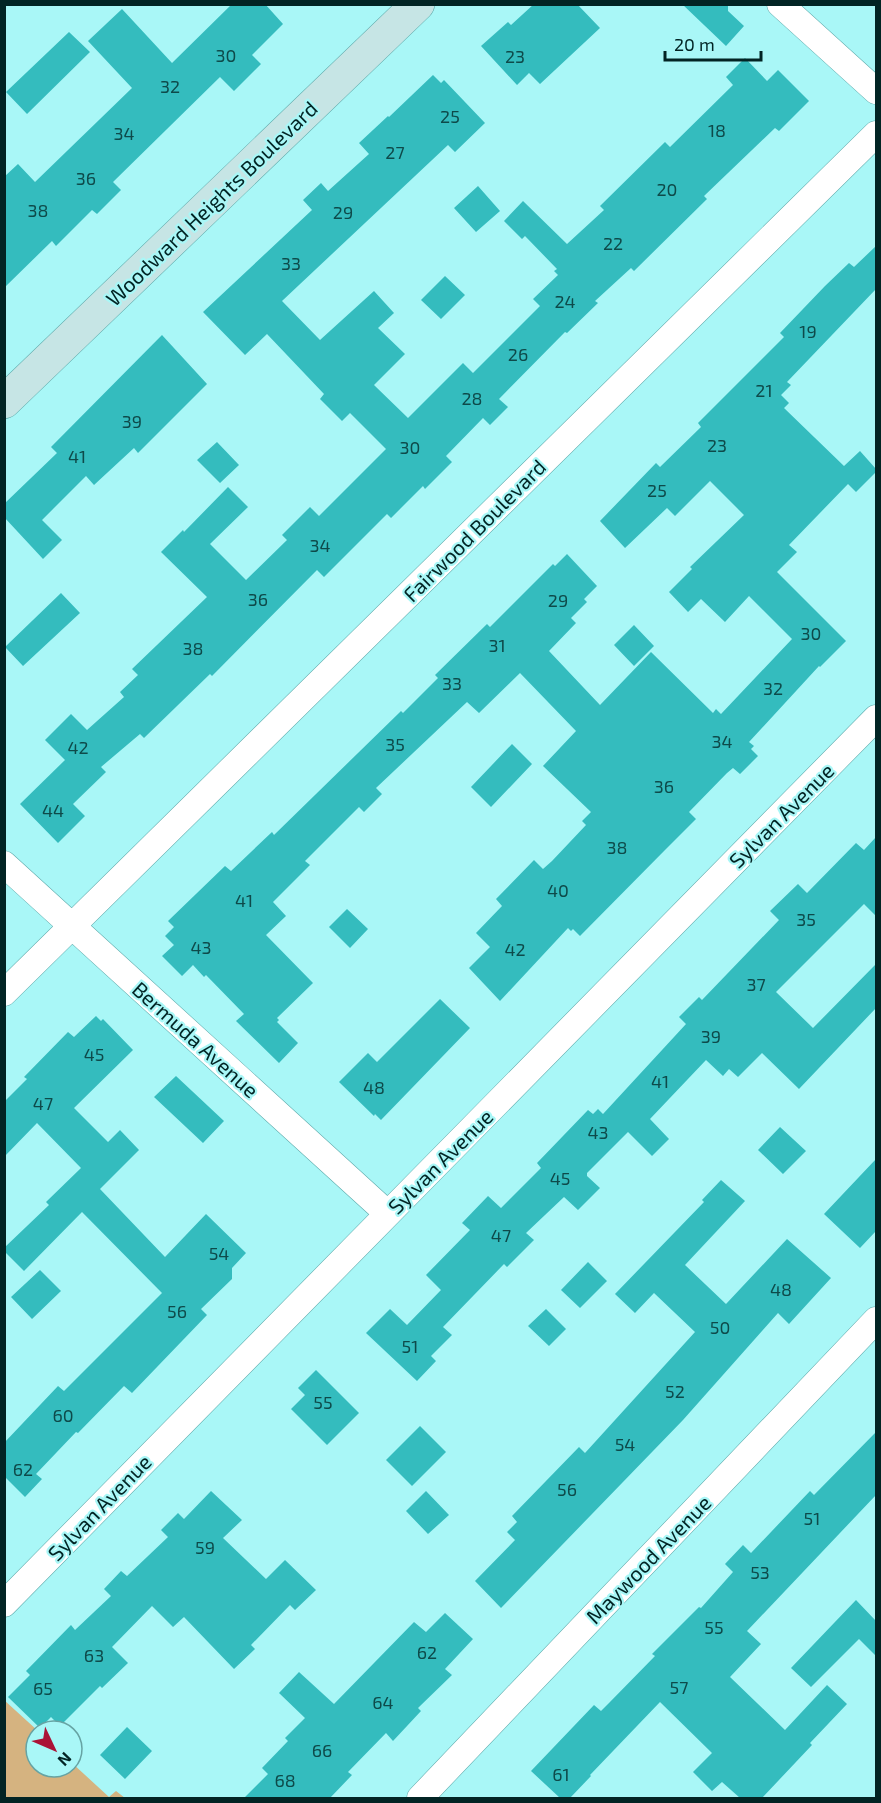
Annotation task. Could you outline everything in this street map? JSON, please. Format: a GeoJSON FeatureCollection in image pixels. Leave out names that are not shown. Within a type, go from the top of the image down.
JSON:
{"type":"FeatureCollection","features":[{"type":"Feature","properties":{"kind":"street","name":"Woodward Heights Boulevard"},"geometry":{"type":"LineString","coordinates":[[4,402],[418,4]]}},
{"type":"Feature","properties":{"kind":"street"},"geometry":{"type":"LineString","coordinates":[[780,4],[876,91]]}},
{"type":"Feature","properties":{"kind":"street","name":"Fairwood Boulevard"},"geometry":{"type":"LineString","coordinates":[[4,993],[876,134]]}},
{"type":"Feature","properties":{"kind":"street","name":"Sylvan Avenue"},"geometry":{"type":"LineString","coordinates":[[4,1604],[876,718]]}},
{"type":"Feature","properties":{"kind":"street","name":"Bermuda Avenue"},"geometry":{"type":"LineString","coordinates":[[4,864],[388,1214]]}},
{"type":"Feature","properties":{"kind":"street","name":"Maywood Avenue"},"geometry":{"type":"LineString","coordinates":[[420,1798],[876,1320]]}},
{"type":"Feature","properties":{"kind":"shaded area"},"geometry":{"type":"Polygon","coordinates":[[[4,1700],[25,1719],[24,1779],[84,1779],[84,1774],[109,1797],[116,1791],[125,1798],[5,1798],[4,1700]]]}},
{"type":"Feature","properties":{"kind":"building"},"geometry":{"type":"Polygon","coordinates":[[[232,4],[265,4],[283,24],[252,55],[261,64],[234,91],[220,77],[113,182],[121,190],[97,214],[92,210],[56,246],[52,241],[4,288],[4,177],[18,164],[35,182],[132,88],[88,41],[122,9],[172,63],[232,4]]]}},
{"type":"Feature","properties":{"kind":"building"},"geometry":{"type":"Polygon","coordinates":[[[534,4],[577,4],[600,28],[540,84],[529,73],[517,85],[481,46],[508,22],[511,25],[534,4]]]}},
{"type":"Feature","properties":{"kind":"building"},"geometry":{"type":"Polygon","coordinates":[[[682,4],[728,4],[728,11],[744,26],[726,46],[682,4]]]}},
{"type":"Feature","properties":{"kind":"building"},"geometry":{"type":"Polygon","coordinates":[[[69,32],[90,52],[27,114],[6,92],[69,32]]]}},
{"type":"Feature","properties":{"kind":"building"},"geometry":{"type":"Polygon","coordinates":[[[745,58],[767,81],[778,70],[809,101],[779,131],[775,128],[704,196],[707,199],[634,271],[631,268],[595,301],[598,303],[567,333],[565,332],[499,399],[508,407],[490,425],[483,418],[446,456],[452,462],[425,489],[423,486],[391,518],[387,514],[324,577],[317,570],[212,676],[210,674],[144,738],[140,734],[101,767],[106,772],[73,804],[85,816],[58,843],[20,804],[65,760],[45,740],[71,714],[87,730],[124,697],[120,692],[138,675],[132,669],[207,597],[161,552],[228,487],[248,507],[210,544],[246,580],[287,540],[282,535],[310,507],[319,516],[386,449],[350,413],[342,421],[320,399],[324,394],[267,334],[245,355],[203,312],[312,210],[303,200],[321,183],[328,191],[369,154],[359,143],[433,75],[441,83],[444,80],[485,123],[455,152],[448,145],[282,301],[320,340],[374,291],[394,313],[378,328],[405,354],[374,385],[408,418],[463,363],[473,373],[540,306],[533,299],[558,275],[554,271],[557,269],[525,236],[522,239],[504,221],[523,201],[567,244],[604,210],[600,206],[665,142],[670,147],[733,85],[726,77],[745,58]]]}},
{"type":"Feature","properties":{"kind":"building"},"geometry":{"type":"Polygon","coordinates":[[[478,186],[500,211],[476,232],[454,208],[478,186]]]}},
{"type":"Feature","properties":{"kind":"building"},"geometry":{"type":"Polygon","coordinates":[[[876,246],[876,289],[787,382],[791,385],[781,395],[789,403],[784,408],[844,466],[860,451],[876,469],[876,472],[856,492],[848,484],[789,545],[797,552],[777,572],[846,641],[819,666],[749,742],[754,746],[751,749],[758,756],[740,774],[733,768],[727,773],[689,812],[696,819],[580,936],[573,929],[571,931],[568,928],[500,1001],[469,968],[490,947],[476,933],[502,906],[496,899],[534,860],[543,869],[552,861],[586,825],[582,821],[591,812],[543,766],[576,731],[520,673],[479,713],[467,702],[376,788],[382,794],[364,812],[359,807],[305,861],[310,865],[273,902],[286,916],[266,935],[313,983],[277,1018],[279,1020],[277,1022],[298,1043],[279,1063],[236,1021],[244,1014],[206,975],[204,977],[193,965],[182,976],[162,956],[174,945],[165,936],[174,927],[168,921],[225,866],[231,871],[272,832],[274,835],[401,711],[403,713],[438,678],[435,675],[487,624],[490,627],[553,564],[555,566],[567,554],[597,586],[584,599],[587,602],[571,618],[576,623],[549,651],[600,705],[651,652],[713,713],[716,709],[721,714],[792,639],[749,596],[725,622],[701,599],[688,612],[669,592],[692,569],[690,567],[744,515],[710,481],[675,516],[667,508],[625,548],[600,521],[656,463],[660,467],[701,427],[698,423],[784,337],[780,333],[825,286],[849,263],[854,267],[876,246]]]}},
{"type":"Feature","properties":{"kind":"building"},"geometry":{"type":"Polygon","coordinates":[[[445,276],[465,295],[441,319],[421,300],[445,276]]]}},
{"type":"Feature","properties":{"kind":"building"},"geometry":{"type":"Polygon","coordinates":[[[162,335],[207,384],[138,453],[134,448],[94,485],[86,476],[42,520],[62,540],[43,559],[4,517],[4,504],[57,453],[51,447],[162,335]]]}},
{"type":"Feature","properties":{"kind":"building"},"geometry":{"type":"Polygon","coordinates":[[[217,442],[239,465],[220,483],[197,460],[217,442]]]}},
{"type":"Feature","properties":{"kind":"building"},"geometry":{"type":"Polygon","coordinates":[[[61,593],[80,613],[23,666],[5,647],[61,593]]]}},
{"type":"Feature","properties":{"kind":"building"},"geometry":{"type":"Polygon","coordinates":[[[634,625],[654,646],[634,666],[614,645],[634,625]]]}},
{"type":"Feature","properties":{"kind":"building"},"geometry":{"type":"Polygon","coordinates":[[[512,744],[532,764],[491,807],[471,787],[512,744]]]}},
{"type":"Feature","properties":{"kind":"building"},"geometry":{"type":"Polygon","coordinates":[[[876,837],[876,916],[864,904],[776,992],[813,1028],[876,964],[876,1008],[799,1089],[762,1053],[738,1077],[729,1069],[723,1076],[706,1060],[650,1119],[669,1139],[652,1156],[628,1132],[587,1173],[587,1176],[600,1188],[578,1210],[564,1197],[526,1233],[534,1240],[507,1267],[504,1264],[443,1327],[452,1335],[431,1356],[436,1361],[417,1381],[366,1333],[390,1309],[407,1325],[441,1290],[426,1275],[470,1230],[462,1223],[488,1196],[501,1208],[541,1168],[537,1163],[588,1110],[593,1114],[598,1109],[603,1114],[686,1024],[679,1017],[699,997],[702,1000],[779,920],[770,911],[798,884],[807,893],[856,843],[864,850],[876,837]]]}},
{"type":"Feature","properties":{"kind":"building"},"geometry":{"type":"Polygon","coordinates":[[[347,909],[368,929],[350,948],[329,927],[347,909]]]}},
{"type":"Feature","properties":{"kind":"building"},"geometry":{"type":"Polygon","coordinates":[[[440,999],[470,1028],[381,1120],[339,1082],[368,1053],[377,1062],[440,999]]]}},
{"type":"Feature","properties":{"kind":"building"},"geometry":{"type":"Polygon","coordinates":[[[96,1016],[101,1021],[103,1019],[133,1050],[74,1108],[108,1142],[120,1130],[139,1150],[100,1189],[165,1257],[206,1214],[246,1253],[232,1268],[232,1279],[201,1309],[207,1315],[132,1393],[124,1386],[78,1433],[76,1432],[36,1474],[42,1479],[25,1497],[4,1476],[4,1443],[58,1386],[64,1391],[162,1293],[82,1212],[24,1271],[4,1251],[4,1248],[49,1205],[46,1202],[81,1168],[37,1123],[4,1157],[4,1102],[27,1079],[24,1077],[68,1032],[74,1037],[96,1016]]]}},
{"type":"Feature","properties":{"kind":"building"},"geometry":{"type":"Polygon","coordinates":[[[176,1076],[224,1121],[203,1143],[154,1097],[176,1076]]]}},
{"type":"Feature","properties":{"kind":"building"},"geometry":{"type":"Polygon","coordinates":[[[780,1127],[806,1151],[783,1174],[758,1150],[780,1127]]]}},
{"type":"Feature","properties":{"kind":"building"},"geometry":{"type":"Polygon","coordinates":[[[876,1159],[876,1231],[860,1248],[824,1214],[876,1159]]]}},
{"type":"Feature","properties":{"kind":"building"},"geometry":{"type":"Polygon","coordinates":[[[721,1180],[745,1201],[685,1265],[726,1304],[787,1239],[831,1278],[789,1324],[778,1313],[683,1420],[501,1608],[475,1581],[515,1540],[507,1532],[517,1522],[512,1516],[579,1447],[585,1453],[695,1332],[654,1293],[635,1313],[615,1294],[704,1202],[702,1200],[721,1180]]]}},
{"type":"Feature","properties":{"kind":"building"},"geometry":{"type":"Polygon","coordinates":[[[588,1262],[607,1281],[580,1308],[561,1290],[588,1262]]]}},
{"type":"Feature","properties":{"kind":"building"},"geometry":{"type":"Polygon","coordinates":[[[40,1270],[61,1291],[32,1319],[11,1297],[40,1270]]]}},
{"type":"Feature","properties":{"kind":"building"},"geometry":{"type":"Polygon","coordinates":[[[546,1309],[566,1329],[549,1346],[528,1326],[546,1309]]]}},
{"type":"Feature","properties":{"kind":"building"},"geometry":{"type":"Polygon","coordinates":[[[316,1370],[359,1413],[327,1445],[291,1409],[305,1395],[298,1388],[316,1370]]]}},
{"type":"Feature","properties":{"kind":"building"},"geometry":{"type":"Polygon","coordinates":[[[420,1426],[446,1452],[412,1486],[386,1460],[420,1426]]]}},
{"type":"Feature","properties":{"kind":"building"},"geometry":{"type":"Polygon","coordinates":[[[876,1432],[876,1495],[747,1631],[761,1644],[730,1677],[785,1730],[827,1685],[847,1704],[762,1798],[740,1798],[722,1782],[712,1791],[693,1772],[712,1753],[660,1702],[570,1798],[560,1798],[531,1771],[594,1705],[601,1711],[655,1656],[652,1654],[699,1607],[701,1608],[733,1572],[725,1564],[743,1545],[751,1553],[810,1491],[814,1495],[876,1432]]]}},
{"type":"Feature","properties":{"kind":"building"},"geometry":{"type":"Polygon","coordinates":[[[211,1491],[242,1520],[223,1538],[266,1579],[285,1560],[316,1590],[295,1610],[290,1605],[251,1645],[255,1649],[234,1669],[184,1617],[173,1627],[152,1606],[112,1647],[128,1663],[102,1688],[100,1686],[67,1719],[51,1717],[31,1719],[8,1697],[30,1675],[26,1671],[71,1625],[75,1630],[111,1596],[104,1589],[121,1571],[127,1576],[168,1537],[161,1530],[178,1513],[184,1519],[211,1491]]]}},
{"type":"Feature","properties":{"kind":"building"},"geometry":{"type":"Polygon","coordinates":[[[426,1491],[449,1515],[428,1534],[406,1511],[426,1491]]]}},
{"type":"Feature","properties":{"kind":"building"},"geometry":{"type":"Polygon","coordinates":[[[856,1600],[876,1621],[876,1656],[859,1639],[811,1687],[791,1668],[856,1600]]]}},
{"type":"Feature","properties":{"kind":"building"},"geometry":{"type":"Polygon","coordinates":[[[445,1613],[473,1639],[445,1669],[452,1675],[418,1708],[421,1711],[393,1741],[386,1733],[348,1772],[352,1775],[330,1798],[244,1798],[268,1774],[262,1768],[288,1741],[285,1738],[305,1718],[279,1693],[299,1672],[334,1704],[414,1622],[426,1632],[445,1613]]]}},
{"type":"Feature","properties":{"kind":"building"},"geometry":{"type":"Polygon","coordinates":[[[127,1727],[152,1751],[125,1779],[100,1755],[127,1727]]]}}]}
